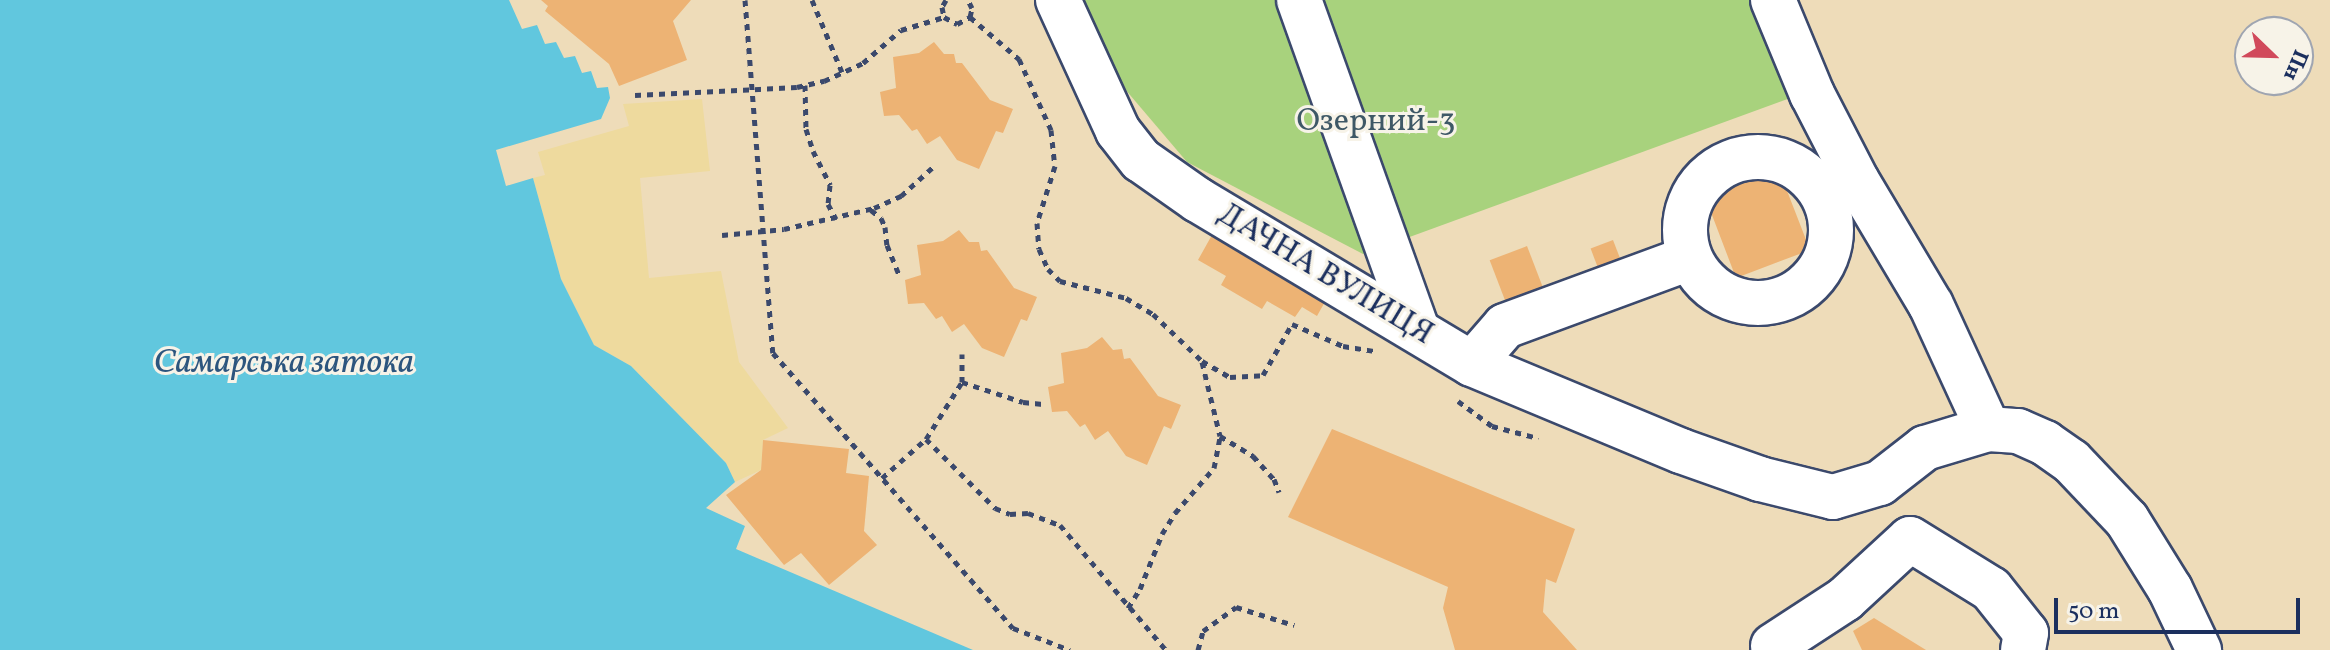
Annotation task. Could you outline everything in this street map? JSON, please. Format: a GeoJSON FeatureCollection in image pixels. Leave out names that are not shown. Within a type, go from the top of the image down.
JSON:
{"type":"FeatureCollection","features":[{"type":"Feature","properties":{"kind":"street","name":"ДАЧНА ВУЛИЦЯ"},"geometry":{"type":"LineString","coordinates":[[1058,0],[1118,131],[1141,160],[1400,341],[1464,382],[1760,479],[1833,497],[1880,483],[1925,448],[1988,429]]}},
{"type":"Feature","properties":{"kind":"street"},"geometry":{"type":"LineString","coordinates":[[1299,0],[1400,341]]}},
{"type":"Feature","properties":{"kind":"street"},"geometry":{"type":"LineString","coordinates":[[1773,0],[1817,105],[1857,181],[1931,305],[1988,429],[2018,431],[2045,443],[2071,461],[2127,520],[2170,589],[2199,650]]}},
{"type":"Feature","properties":{"kind":"street"},"geometry":{"type":"LineString","coordinates":[[1464,382],[1505,326],[1690,258]]}},
{"type":"Feature","properties":{"kind":"street"},"geometry":{"type":"LineString","coordinates":[[1773,646],[1845,599],[1902,548]]}},
{"type":"Feature","properties":{"kind":"street"},"geometry":{"type":"LineString","coordinates":[[1902,548],[2015,650]]}},
{"type":"Feature","properties":{"kind":"street"},"geometry":{"type":"LineString","coordinates":[[1902,548],[1991,589],[2026,633],[2023,650]]}},
{"type":"Feature","properties":{"kind":"path"},"geometry":{"type":"LineString","coordinates":[[745,0],[773,353],[1013,628],[1070,650]]}},
{"type":"Feature","properties":{"kind":"path"},"geometry":{"type":"LineString","coordinates":[[812,0],[842,72]]}},
{"type":"Feature","properties":{"kind":"path"},"geometry":{"type":"LineString","coordinates":[[944,17],[942,7],[946,0]]}},
{"type":"Feature","properties":{"kind":"path"},"geometry":{"type":"LineString","coordinates":[[635,95],[805,85],[863,63],[901,30],[944,17],[957,24],[970,17],[972,8],[968,0]]}},
{"type":"Feature","properties":{"kind":"path"},"geometry":{"type":"LineString","coordinates":[[970,17],[1019,59],[1051,130],[1055,166],[1037,223],[1039,249],[1048,269],[1060,281],[1126,298],[1153,314],[1202,361],[1230,377],[1263,375],[1292,324],[1343,346],[1400,341]]}},
{"type":"Feature","properties":{"kind":"path"},"geometry":{"type":"LineString","coordinates":[[805,85],[806,129],[830,185],[828,204],[836,219]]}},
{"type":"Feature","properties":{"kind":"path"},"geometry":{"type":"LineString","coordinates":[[722,235],[836,219],[870,210],[901,196],[933,167]]}},
{"type":"Feature","properties":{"kind":"path"},"geometry":{"type":"LineString","coordinates":[[870,210],[881,218],[887,245],[899,275]]}},
{"type":"Feature","properties":{"kind":"path"},"geometry":{"type":"LineString","coordinates":[[882,478],[926,439],[962,382],[962,354]]}},
{"type":"Feature","properties":{"kind":"path"},"geometry":{"type":"LineString","coordinates":[[1128,608],[1175,513],[1214,468],[1220,436],[1202,361]]}},
{"type":"Feature","properties":{"kind":"path"},"geometry":{"type":"LineString","coordinates":[[962,382],[1023,402],[1043,404]]}},
{"type":"Feature","properties":{"kind":"path"},"geometry":{"type":"LineString","coordinates":[[1464,382],[1492,426],[1538,438]]}},
{"type":"Feature","properties":{"kind":"path"},"geometry":{"type":"LineString","coordinates":[[1220,436],[1253,456],[1274,479],[1279,492]]}},
{"type":"Feature","properties":{"kind":"path"},"geometry":{"type":"LineString","coordinates":[[926,439],[995,508],[1010,514],[1028,513],[1060,525],[1166,650]]}},
{"type":"Feature","properties":{"kind":"path"},"geometry":{"type":"LineString","coordinates":[[1198,650],[1203,631],[1236,607],[1294,625]]}},
{"type":"Feature","properties":{"kind":"green space","name":"Озерний-3"},"geometry":{"type":"Polygon","coordinates":[[[1081,0],[1758,0],[1793,97],[1363,254],[1187,162],[1113,75],[1081,0]]]}},
{"type":"Feature","properties":{"kind":"sand"},"geometry":{"type":"Polygon","coordinates":[[[702,99],[710,171],[640,178],[649,278],[721,271],[739,362],[788,428],[763,440],[761,470],[735,482],[726,463],[631,366],[594,345],[561,279],[533,178],[545,175],[538,152],[629,126],[623,104],[702,99]]]}},
{"type":"Feature","properties":{"kind":"water","name":"Самарська затока"},"geometry":{"type":"Polygon","coordinates":[[[0,0],[509,0],[522,29],[537,25],[545,44],[556,42],[564,58],[575,56],[582,73],[591,71],[597,88],[608,87],[610,98],[601,119],[496,150],[506,186],[533,178],[561,279],[594,345],[631,366],[726,463],[735,482],[706,508],[745,526],[736,549],[973,650],[0,650],[0,0]]]}},
{"type":"Feature","properties":{"kind":"building"},"geometry":{"type":"Polygon","coordinates":[[[541,0],[691,0],[673,21],[687,60],[619,86],[609,64],[545,11],[548,6],[541,0]]]}},
{"type":"Feature","properties":{"kind":"building"},"geometry":{"type":"Polygon","coordinates":[[[934,42],[944,54],[954,54],[956,63],[962,63],[990,100],[1013,109],[1003,133],[996,131],[979,169],[957,160],[940,136],[927,144],[917,129],[912,131],[899,115],[884,116],[880,92],[896,88],[893,57],[919,53],[934,42]]]}},
{"type":"Feature","properties":{"kind":"building"},"geometry":{"type":"Polygon","coordinates":[[[1766,164],[1777,164],[1785,172],[1784,183],[1810,250],[1736,278],[1704,194],[1711,187],[1722,187],[1758,172],[1766,164]]]}},
{"type":"Feature","properties":{"kind":"building"},"geometry":{"type":"Polygon","coordinates":[[[1217,226],[1331,291],[1317,316],[1302,307],[1295,317],[1267,301],[1262,309],[1221,285],[1226,276],[1198,260],[1217,226]]]}},
{"type":"Feature","properties":{"kind":"building"},"geometry":{"type":"Polygon","coordinates":[[[959,230],[969,242],[979,242],[981,251],[987,250],[1014,288],[1037,297],[1027,321],[1021,319],[1004,357],[982,348],[964,324],[952,332],[942,316],[936,319],[924,303],[908,304],[905,280],[921,275],[917,245],[943,241],[959,230]]]}},
{"type":"Feature","properties":{"kind":"building"},"geometry":{"type":"Polygon","coordinates":[[[1613,240],[1623,266],[1601,275],[1591,249],[1613,240]]]}},
{"type":"Feature","properties":{"kind":"building"},"geometry":{"type":"Polygon","coordinates":[[[1527,246],[1546,295],[1509,310],[1490,260],[1527,246]]]}},
{"type":"Feature","properties":{"kind":"building"},"geometry":{"type":"Polygon","coordinates":[[[1102,337],[1113,350],[1122,349],[1124,359],[1130,358],[1158,396],[1181,405],[1171,429],[1164,426],[1147,465],[1126,456],[1108,431],[1095,440],[1085,424],[1080,427],[1067,411],[1052,412],[1048,387],[1064,383],[1061,353],[1087,348],[1102,337]]]}},
{"type":"Feature","properties":{"kind":"building"},"geometry":{"type":"Polygon","coordinates":[[[1332,429],[1575,529],[1556,583],[1546,579],[1543,612],[1577,650],[1455,650],[1443,608],[1448,587],[1288,517],[1332,429]]]}},
{"type":"Feature","properties":{"kind":"building"},"geometry":{"type":"Polygon","coordinates":[[[763,440],[849,449],[846,473],[869,476],[864,531],[877,545],[829,585],[801,553],[784,565],[726,495],[761,470],[763,440]]]}},
{"type":"Feature","properties":{"kind":"building"},"geometry":{"type":"Polygon","coordinates":[[[1874,618],[1926,650],[1862,650],[1853,631],[1874,618]]]}}]}
